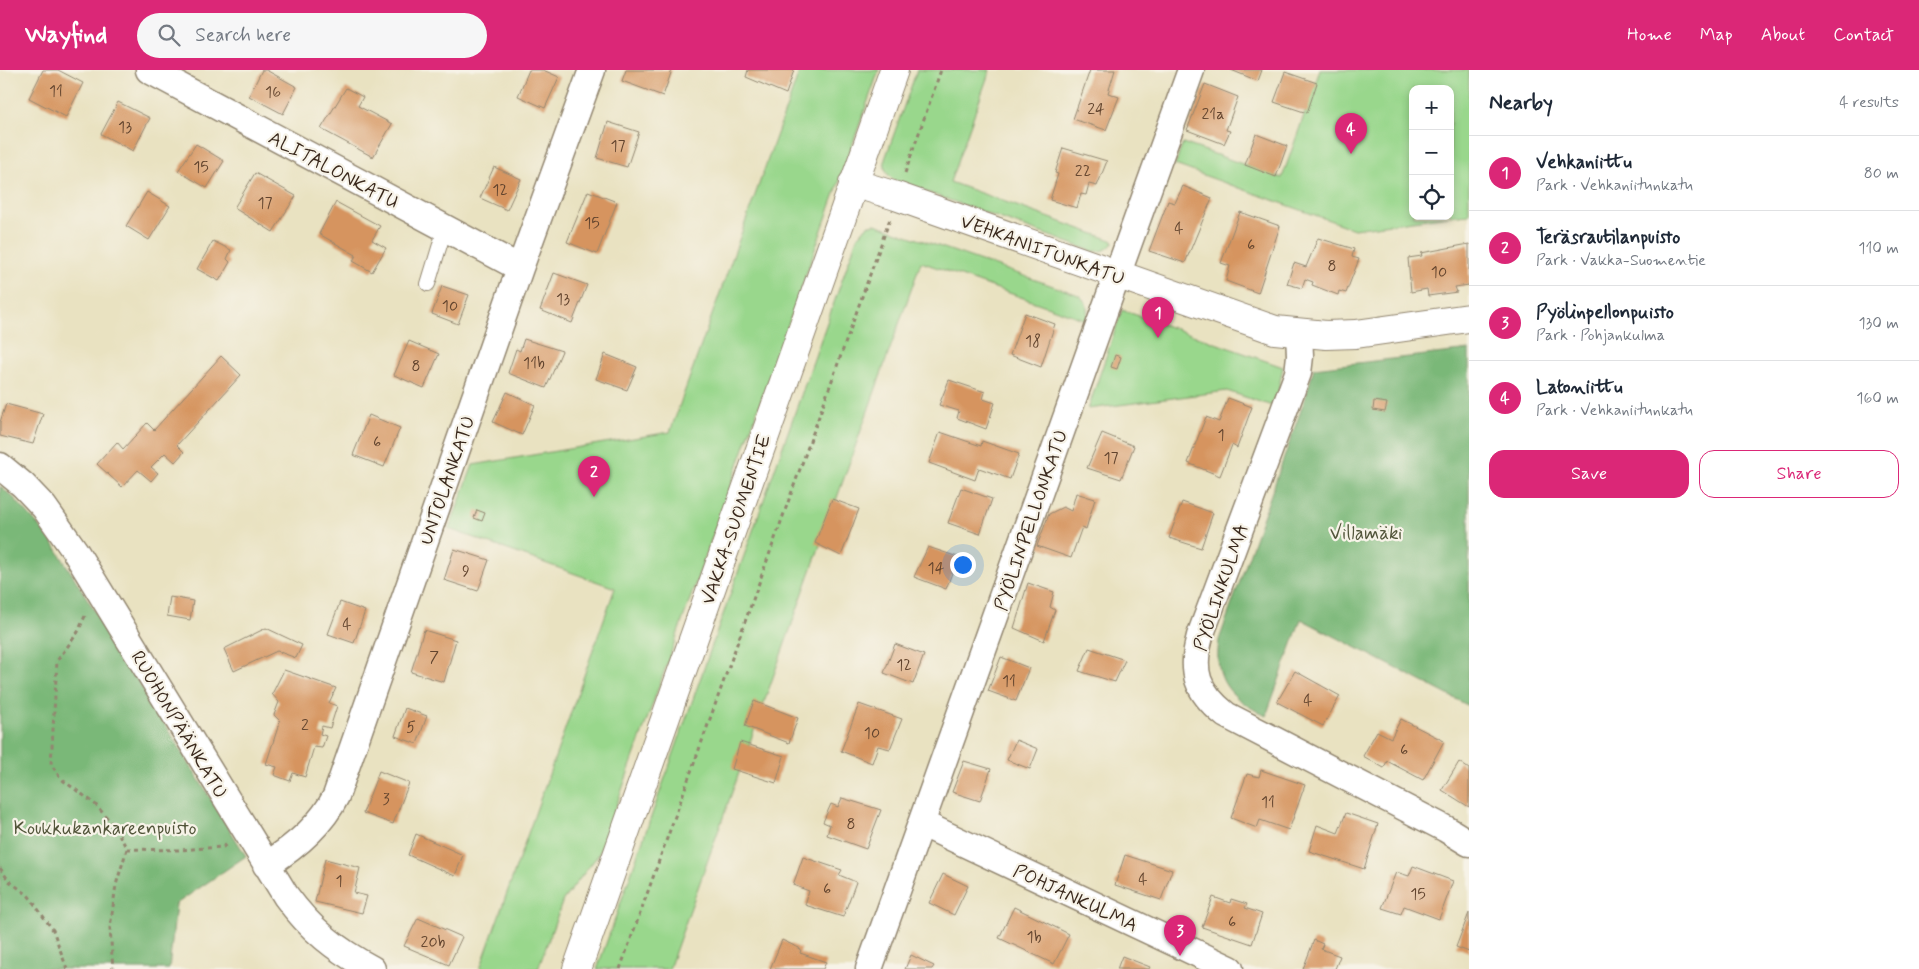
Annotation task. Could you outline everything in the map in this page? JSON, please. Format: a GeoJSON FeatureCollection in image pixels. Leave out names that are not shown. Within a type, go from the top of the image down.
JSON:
{"type":"FeatureCollection","features":[{"type":"Feature","properties":{"kind":"street","name":"ALITALONKATU"},"geometry":{"type":"LineString","coordinates":[[149,70],[520,268]]}},
{"type":"Feature","properties":{"kind":"street","name":"UNTOLANKATU"},"geometry":{"type":"LineString","coordinates":[[266,865],[286,852],[318,823],[329,810],[336,796],[520,268],[592,70]]}},
{"type":"Feature","properties":{"kind":"street","name":"VAKKA-SUOMENTIE"},"geometry":{"type":"LineString","coordinates":[[577,969],[894,70]]}},
{"type":"Feature","properties":{"kind":"street","name":"PYÖLINPELLONKATU"},"geometry":{"type":"LineString","coordinates":[[869,969],[923,824],[1116,275],[1191,70]]}},
{"type":"Feature","properties":{"kind":"street","name":"VEHKANIITUNKATU"},"geometry":{"type":"LineString","coordinates":[[853,184],[896,196],[1275,330],[1326,335],[1356,334],[1469,318]]}},
{"type":"Feature","properties":{"kind":"street","name":"PYÖLINKULMA"},"geometry":{"type":"LineString","coordinates":[[1298,333],[1300,356],[1298,373],[1200,636],[1194,663],[1196,677],[1203,692],[1226,715],[1446,829],[1469,843]]}},
{"type":"Feature","properties":{"kind":"street","name":"RUOHONPÄÄNKATU"},"geometry":{"type":"LineString","coordinates":[[0,466],[23,485],[44,507],[75,551],[286,896],[304,919],[331,944],[372,969]]}},
{"type":"Feature","properties":{"kind":"street","name":"POHJANKULMA"},"geometry":{"type":"LineString","coordinates":[[923,824],[1230,969]]}},
{"type":"Feature","properties":{"kind":"lane"},"geometry":{"type":"LineString","coordinates":[[428,284],[445,228]]}},
{"type":"Feature","properties":{"kind":"path"},"geometry":{"type":"LineString","coordinates":[[620,969],[941,70]]}},
{"type":"Feature","properties":{"kind":"path"},"geometry":{"type":"LineString","coordinates":[[86,611],[78,632],[57,661],[52,764],[61,779],[94,803],[115,828],[127,849],[116,885],[110,928],[113,969]]}},
{"type":"Feature","properties":{"kind":"path"},"geometry":{"type":"LineString","coordinates":[[127,849],[178,850],[223,847],[230,842]]}},
{"type":"Feature","properties":{"kind":"path"},"geometry":{"type":"LineString","coordinates":[[0,868],[9,881],[28,896],[54,930],[67,969]]}},
{"type":"Feature","properties":{"kind":"green space"},"geometry":{"type":"Polygon","coordinates":[[[800,70],[879,70],[599,854],[563,900],[538,969],[480,969],[615,588],[449,529],[473,465],[670,432],[800,70]]]}},
{"type":"Feature","properties":{"kind":"green space"},"geometry":{"type":"Polygon","coordinates":[[[917,70],[990,70],[950,182],[1114,241],[1110,246],[1102,251],[1092,251],[896,181],[890,177],[885,169],[885,159],[917,70]]]}},
{"type":"Feature","properties":{"kind":"green space"},"geometry":{"type":"Polygon","coordinates":[[[1320,70],[1469,70],[1469,214],[1454,216],[1454,85],[1409,85],[1409,220],[1420,220],[1354,229],[1175,165],[1183,143],[1282,178],[1320,70]]]}},
{"type":"Feature","properties":{"kind":"green space"},"geometry":{"type":"Polygon","coordinates":[[[875,224],[1076,294],[1083,299],[1086,305],[1086,320],[921,262],[669,969],[597,969],[857,238],[867,226],[875,224]]]}},
{"type":"Feature","properties":{"kind":"green space"},"geometry":{"type":"Polygon","coordinates":[[[1122,310],[1283,367],[1275,407],[1227,391],[1088,409],[1122,310]]]}},
{"type":"Feature","properties":{"kind":"green space","name":"Villamäki"},"geometry":{"type":"Polygon","coordinates":[[[1469,350],[1469,706],[1301,619],[1266,716],[1243,702],[1227,687],[1219,667],[1219,640],[1306,396],[1314,368],[1469,350]]]}},
{"type":"Feature","properties":{"kind":"green space","name":"Koukkukankareenpuisto"},"geometry":{"type":"Polygon","coordinates":[[[0,486],[14,498],[51,540],[246,856],[176,904],[169,969],[0,969],[0,486]]]}},
{"type":"Feature","properties":{"kind":"building"},"geometry":{"type":"Polygon","coordinates":[[[43,70],[58,70],[83,83],[66,117],[29,98],[43,70]]]}},
{"type":"Feature","properties":{"kind":"building"},"geometry":{"type":"Polygon","coordinates":[[[262,70],[266,70],[297,87],[283,114],[249,96],[262,70]]]}},
{"type":"Feature","properties":{"kind":"building"},"geometry":{"type":"Polygon","coordinates":[[[529,70],[543,70],[559,77],[545,108],[518,96],[529,70]]]}},
{"type":"Feature","properties":{"kind":"building"},"geometry":{"type":"Polygon","coordinates":[[[626,70],[672,70],[663,96],[622,81],[626,70]]]}},
{"type":"Feature","properties":{"kind":"building"},"geometry":{"type":"Polygon","coordinates":[[[748,70],[794,70],[786,94],[746,77],[748,70]]]}},
{"type":"Feature","properties":{"kind":"building"},"geometry":{"type":"Polygon","coordinates":[[[1090,70],[1115,70],[1108,93],[1119,97],[1106,130],[1073,119],[1090,70]]]}},
{"type":"Feature","properties":{"kind":"building"},"geometry":{"type":"Polygon","coordinates":[[[1231,70],[1262,70],[1258,81],[1231,70]]]}},
{"type":"Feature","properties":{"kind":"building"},"geometry":{"type":"Polygon","coordinates":[[[1285,72],[1317,83],[1307,113],[1274,102],[1285,72]]]}},
{"type":"Feature","properties":{"kind":"building"},"geometry":{"type":"Polygon","coordinates":[[[1205,84],[1238,97],[1226,130],[1230,131],[1224,144],[1187,130],[1205,84]]]}},
{"type":"Feature","properties":{"kind":"building"},"geometry":{"type":"Polygon","coordinates":[[[346,88],[363,97],[358,106],[392,124],[373,157],[321,129],[346,88]]]}},
{"type":"Feature","properties":{"kind":"building"},"geometry":{"type":"Polygon","coordinates":[[[118,102],[150,118],[133,151],[101,134],[118,102]]]}},
{"type":"Feature","properties":{"kind":"building"},"geometry":{"type":"Polygon","coordinates":[[[608,122],[639,132],[627,167],[597,158],[608,122]]]}},
{"type":"Feature","properties":{"kind":"building"},"geometry":{"type":"Polygon","coordinates":[[[1256,134],[1287,146],[1276,177],[1245,165],[1256,134]]]}},
{"type":"Feature","properties":{"kind":"building"},"geometry":{"type":"Polygon","coordinates":[[[196,144],[224,161],[207,188],[178,171],[196,144]]]}},
{"type":"Feature","properties":{"kind":"building"},"geometry":{"type":"Polygon","coordinates":[[[1063,148],[1107,161],[1097,186],[1089,184],[1086,195],[1081,194],[1077,208],[1050,200],[1058,174],[1055,173],[1063,148]]]}},
{"type":"Feature","properties":{"kind":"building"},"geometry":{"type":"Polygon","coordinates":[[[494,167],[521,179],[507,210],[480,198],[494,167]]]}},
{"type":"Feature","properties":{"kind":"building"},"geometry":{"type":"Polygon","coordinates":[[[255,173],[296,196],[273,232],[234,208],[255,173]]]}},
{"type":"Feature","properties":{"kind":"building"},"geometry":{"type":"Polygon","coordinates":[[[1183,186],[1212,198],[1185,263],[1149,251],[1168,201],[1175,203],[1183,186]]]}},
{"type":"Feature","properties":{"kind":"building"},"geometry":{"type":"Polygon","coordinates":[[[588,191],[617,202],[597,254],[567,242],[588,191]]]}},
{"type":"Feature","properties":{"kind":"building"},"geometry":{"type":"Polygon","coordinates":[[[147,192],[170,206],[149,240],[126,226],[147,192]]]}},
{"type":"Feature","properties":{"kind":"building"},"geometry":{"type":"Polygon","coordinates":[[[336,202],[380,226],[372,240],[386,248],[372,272],[353,261],[356,255],[319,234],[336,202]]]}},
{"type":"Feature","properties":{"kind":"building"},"geometry":{"type":"Polygon","coordinates":[[[1240,212],[1280,226],[1258,293],[1226,281],[1230,266],[1221,263],[1240,212]]]}},
{"type":"Feature","properties":{"kind":"building"},"geometry":{"type":"Polygon","coordinates":[[[1318,238],[1354,249],[1352,257],[1359,259],[1346,293],[1339,291],[1338,295],[1312,285],[1313,282],[1305,279],[1302,288],[1287,284],[1294,263],[1306,267],[1318,238]]]}},
{"type":"Feature","properties":{"kind":"building"},"geometry":{"type":"Polygon","coordinates":[[[213,241],[231,250],[227,259],[230,262],[219,281],[197,269],[213,241]]]}},
{"type":"Feature","properties":{"kind":"building"},"geometry":{"type":"Polygon","coordinates":[[[1469,244],[1469,285],[1455,287],[1457,292],[1428,296],[1427,289],[1411,292],[1408,258],[1422,256],[1421,253],[1469,244]]]}},
{"type":"Feature","properties":{"kind":"building"},"geometry":{"type":"Polygon","coordinates":[[[554,273],[587,285],[572,323],[540,310],[554,273]]]}},
{"type":"Feature","properties":{"kind":"building"},"geometry":{"type":"Polygon","coordinates":[[[442,286],[469,295],[458,324],[432,314],[442,286]]]}},
{"type":"Feature","properties":{"kind":"building"},"geometry":{"type":"Polygon","coordinates":[[[1025,313],[1055,324],[1041,367],[1010,355],[1025,313]]]}},
{"type":"Feature","properties":{"kind":"building"},"geometry":{"type":"Polygon","coordinates":[[[524,339],[562,351],[546,388],[508,373],[516,349],[520,351],[524,339]]]}},
{"type":"Feature","properties":{"kind":"building"},"geometry":{"type":"Polygon","coordinates":[[[409,341],[439,354],[424,388],[394,375],[409,341]]]}},
{"type":"Feature","properties":{"kind":"building"},"geometry":{"type":"Polygon","coordinates":[[[605,354],[637,367],[627,390],[596,379],[605,354]]]}},
{"type":"Feature","properties":{"kind":"building"},"geometry":{"type":"Polygon","coordinates":[[[1115,355],[1121,357],[1117,369],[1111,367],[1115,355]]]}},
{"type":"Feature","properties":{"kind":"building"},"geometry":{"type":"Polygon","coordinates":[[[221,356],[241,375],[177,445],[184,452],[175,462],[165,453],[151,467],[158,473],[151,481],[138,470],[122,487],[97,464],[117,442],[123,449],[147,423],[154,430],[221,356]]]}},
{"type":"Feature","properties":{"kind":"building"},"geometry":{"type":"Polygon","coordinates":[[[949,380],[985,392],[983,399],[995,403],[986,429],[957,418],[959,411],[939,405],[949,380]]]}},
{"type":"Feature","properties":{"kind":"building"},"geometry":{"type":"Polygon","coordinates":[[[507,392],[535,405],[522,435],[493,422],[507,392]]]}},
{"type":"Feature","properties":{"kind":"building"},"geometry":{"type":"Polygon","coordinates":[[[1228,398],[1252,407],[1237,448],[1232,445],[1220,476],[1188,463],[1206,417],[1219,422],[1228,398]]]}},
{"type":"Feature","properties":{"kind":"building"},"geometry":{"type":"Polygon","coordinates":[[[1374,401],[1387,403],[1385,412],[1373,410],[1374,401]]]}},
{"type":"Feature","properties":{"kind":"building"},"geometry":{"type":"Polygon","coordinates":[[[6,404],[43,414],[33,444],[0,436],[0,422],[6,404]]]}},
{"type":"Feature","properties":{"kind":"building"},"geometry":{"type":"Polygon","coordinates":[[[369,415],[400,428],[384,467],[353,455],[369,415]]]}},
{"type":"Feature","properties":{"kind":"building"},"geometry":{"type":"Polygon","coordinates":[[[940,432],[981,446],[982,441],[1019,454],[1010,479],[979,468],[975,480],[929,463],[940,432]]]}},
{"type":"Feature","properties":{"kind":"building"},"geometry":{"type":"Polygon","coordinates":[[[1102,433],[1134,446],[1121,479],[1087,468],[1102,433]]]}},
{"type":"Feature","properties":{"kind":"building"},"geometry":{"type":"Polygon","coordinates":[[[961,488],[992,499],[980,534],[948,523],[961,488]]]}},
{"type":"Feature","properties":{"kind":"building"},"geometry":{"type":"Polygon","coordinates":[[[1076,493],[1095,499],[1086,529],[1082,527],[1071,558],[1037,546],[1049,514],[1063,507],[1071,511],[1076,493]]]}},
{"type":"Feature","properties":{"kind":"building"},"geometry":{"type":"Polygon","coordinates":[[[832,499],[859,509],[841,556],[815,543],[832,499]]]}},
{"type":"Feature","properties":{"kind":"building"},"geometry":{"type":"Polygon","coordinates":[[[1182,502],[1213,513],[1201,548],[1169,538],[1182,502]]]}},
{"type":"Feature","properties":{"kind":"building"},"geometry":{"type":"Polygon","coordinates":[[[477,510],[485,513],[482,521],[474,518],[477,510]]]}},
{"type":"Feature","properties":{"kind":"building"},"geometry":{"type":"Polygon","coordinates":[[[928,547],[958,557],[946,589],[914,577],[928,547]]]}},
{"type":"Feature","properties":{"kind":"building"},"geometry":{"type":"Polygon","coordinates":[[[454,549],[489,560],[478,591],[444,580],[454,549]]]}},
{"type":"Feature","properties":{"kind":"building"},"geometry":{"type":"Polygon","coordinates":[[[1028,583],[1054,592],[1050,607],[1055,610],[1044,641],[1014,628],[1028,583]]]}},
{"type":"Feature","properties":{"kind":"building"},"geometry":{"type":"Polygon","coordinates":[[[170,597],[193,601],[190,620],[167,616],[170,597]]]}},
{"type":"Feature","properties":{"kind":"building"},"geometry":{"type":"Polygon","coordinates":[[[340,602],[365,611],[354,643],[328,634],[340,602]]]}},
{"type":"Feature","properties":{"kind":"building"},"geometry":{"type":"Polygon","coordinates":[[[266,628],[302,645],[296,658],[277,651],[234,671],[224,649],[266,628]]]}},
{"type":"Feature","properties":{"kind":"building"},"geometry":{"type":"Polygon","coordinates":[[[424,630],[456,640],[444,682],[411,672],[424,630]]]}},
{"type":"Feature","properties":{"kind":"building"},"geometry":{"type":"Polygon","coordinates":[[[895,644],[924,655],[913,684],[884,673],[895,644]]]}},
{"type":"Feature","properties":{"kind":"building"},"geometry":{"type":"Polygon","coordinates":[[[1089,648],[1125,660],[1115,682],[1079,671],[1089,648]]]}},
{"type":"Feature","properties":{"kind":"building"},"geometry":{"type":"Polygon","coordinates":[[[1001,657],[1029,668],[1016,701],[988,691],[1001,657]]]}},
{"type":"Feature","properties":{"kind":"building"},"geometry":{"type":"Polygon","coordinates":[[[284,670],[336,688],[329,703],[337,706],[330,728],[322,726],[320,734],[326,736],[322,748],[314,747],[305,777],[293,773],[290,781],[274,775],[277,767],[266,764],[280,721],[274,715],[279,702],[272,694],[284,670]]]}},
{"type":"Feature","properties":{"kind":"building"},"geometry":{"type":"Polygon","coordinates":[[[1295,671],[1340,696],[1323,726],[1277,702],[1295,671]]]}},
{"type":"Feature","properties":{"kind":"building"},"geometry":{"type":"Polygon","coordinates":[[[754,701],[798,718],[789,743],[745,726],[754,701]]]}},
{"type":"Feature","properties":{"kind":"building"},"geometry":{"type":"Polygon","coordinates":[[[859,704],[902,719],[890,749],[878,746],[872,763],[841,751],[859,704]]]}},
{"type":"Feature","properties":{"kind":"building"},"geometry":{"type":"Polygon","coordinates":[[[405,708],[427,716],[417,744],[395,736],[405,708]]]}},
{"type":"Feature","properties":{"kind":"building"},"geometry":{"type":"Polygon","coordinates":[[[1401,719],[1444,741],[1423,780],[1387,761],[1384,768],[1363,756],[1377,731],[1391,738],[1401,719]]]}},
{"type":"Feature","properties":{"kind":"building"},"geometry":{"type":"Polygon","coordinates":[[[1016,740],[1038,749],[1030,769],[1007,760],[1016,740]]]}},
{"type":"Feature","properties":{"kind":"building"},"geometry":{"type":"Polygon","coordinates":[[[740,742],[784,756],[776,783],[732,769],[740,742]]]}},
{"type":"Feature","properties":{"kind":"building"},"geometry":{"type":"Polygon","coordinates":[[[964,761],[991,769],[980,801],[952,792],[964,761]]]}},
{"type":"Feature","properties":{"kind":"building"},"geometry":{"type":"Polygon","coordinates":[[[1459,762],[1469,769],[1469,807],[1442,790],[1459,762]]]}},
{"type":"Feature","properties":{"kind":"building"},"geometry":{"type":"Polygon","coordinates":[[[1261,770],[1305,785],[1289,830],[1260,820],[1257,828],[1231,818],[1247,774],[1259,777],[1261,770]]]}},
{"type":"Feature","properties":{"kind":"building"},"geometry":{"type":"Polygon","coordinates":[[[379,771],[409,783],[393,824],[363,813],[379,771]]]}},
{"type":"Feature","properties":{"kind":"building"},"geometry":{"type":"Polygon","coordinates":[[[842,798],[881,810],[866,849],[827,835],[830,825],[823,822],[831,804],[838,807],[842,798]]]}},
{"type":"Feature","properties":{"kind":"building"},"geometry":{"type":"Polygon","coordinates":[[[1346,813],[1378,824],[1364,869],[1309,851],[1317,825],[1338,833],[1346,813]]]}},
{"type":"Feature","properties":{"kind":"building"},"geometry":{"type":"Polygon","coordinates":[[[416,834],[463,855],[455,876],[408,855],[416,834]]]}},
{"type":"Feature","properties":{"kind":"building"},"geometry":{"type":"Polygon","coordinates":[[[1125,855],[1172,870],[1161,900],[1115,885],[1125,855]]]}},
{"type":"Feature","properties":{"kind":"building"},"geometry":{"type":"Polygon","coordinates":[[[803,857],[842,870],[839,875],[856,882],[843,917],[805,905],[809,891],[793,885],[803,857]]]}},
{"type":"Feature","properties":{"kind":"building"},"geometry":{"type":"Polygon","coordinates":[[[325,859],[360,868],[354,893],[367,896],[362,913],[315,902],[325,859]]]}},
{"type":"Feature","properties":{"kind":"building"},"geometry":{"type":"Polygon","coordinates":[[[1413,866],[1453,881],[1439,919],[1404,906],[1401,914],[1382,908],[1396,872],[1409,876],[1413,866]]]}},
{"type":"Feature","properties":{"kind":"building"},"geometry":{"type":"Polygon","coordinates":[[[943,874],[968,886],[954,915],[929,903],[943,874]]]}},
{"type":"Feature","properties":{"kind":"building"},"geometry":{"type":"Polygon","coordinates":[[[1213,897],[1230,903],[1231,899],[1247,904],[1245,908],[1262,914],[1252,944],[1202,927],[1213,897]]]}},
{"type":"Feature","properties":{"kind":"building"},"geometry":{"type":"Polygon","coordinates":[[[1014,907],[1069,934],[1054,964],[999,938],[1014,907]]]}},
{"type":"Feature","properties":{"kind":"building"},"geometry":{"type":"Polygon","coordinates":[[[1469,913],[1469,952],[1456,947],[1469,913]]]}},
{"type":"Feature","properties":{"kind":"building"},"geometry":{"type":"Polygon","coordinates":[[[418,918],[462,937],[449,965],[404,946],[418,918]]]}},
{"type":"Feature","properties":{"kind":"building"},"geometry":{"type":"Polygon","coordinates":[[[782,940],[801,949],[800,953],[826,962],[823,969],[770,969],[782,940]]]}},
{"type":"Feature","properties":{"kind":"building"},"geometry":{"type":"Polygon","coordinates":[[[1314,940],[1323,944],[1321,949],[1340,956],[1335,969],[1303,969],[1314,940]]]}},
{"type":"Feature","properties":{"kind":"building"},"geometry":{"type":"Polygon","coordinates":[[[911,955],[934,966],[932,969],[905,969],[911,955]]]}},
{"type":"Feature","properties":{"kind":"building"},"geometry":{"type":"Polygon","coordinates":[[[1122,956],[1150,967],[1149,969],[1117,969],[1122,956]]]}},
{"type":"Feature","properties":{"kind":"place","name":"Latoniittu"},"geometry":{"type":"Point","coordinates":[1351,154]}},
{"type":"Feature","properties":{"kind":"place","name":"Vehkaniittu"},"geometry":{"type":"Point","coordinates":[1158,338]}},
{"type":"Feature","properties":{"kind":"place","name":"Teräsrautilanpuisto"},"geometry":{"type":"Point","coordinates":[594,497]}},
{"type":"Feature","properties":{"kind":"place","name":"Pyölinpellonpuisto"},"geometry":{"type":"Point","coordinates":[1180,956]}}]}
